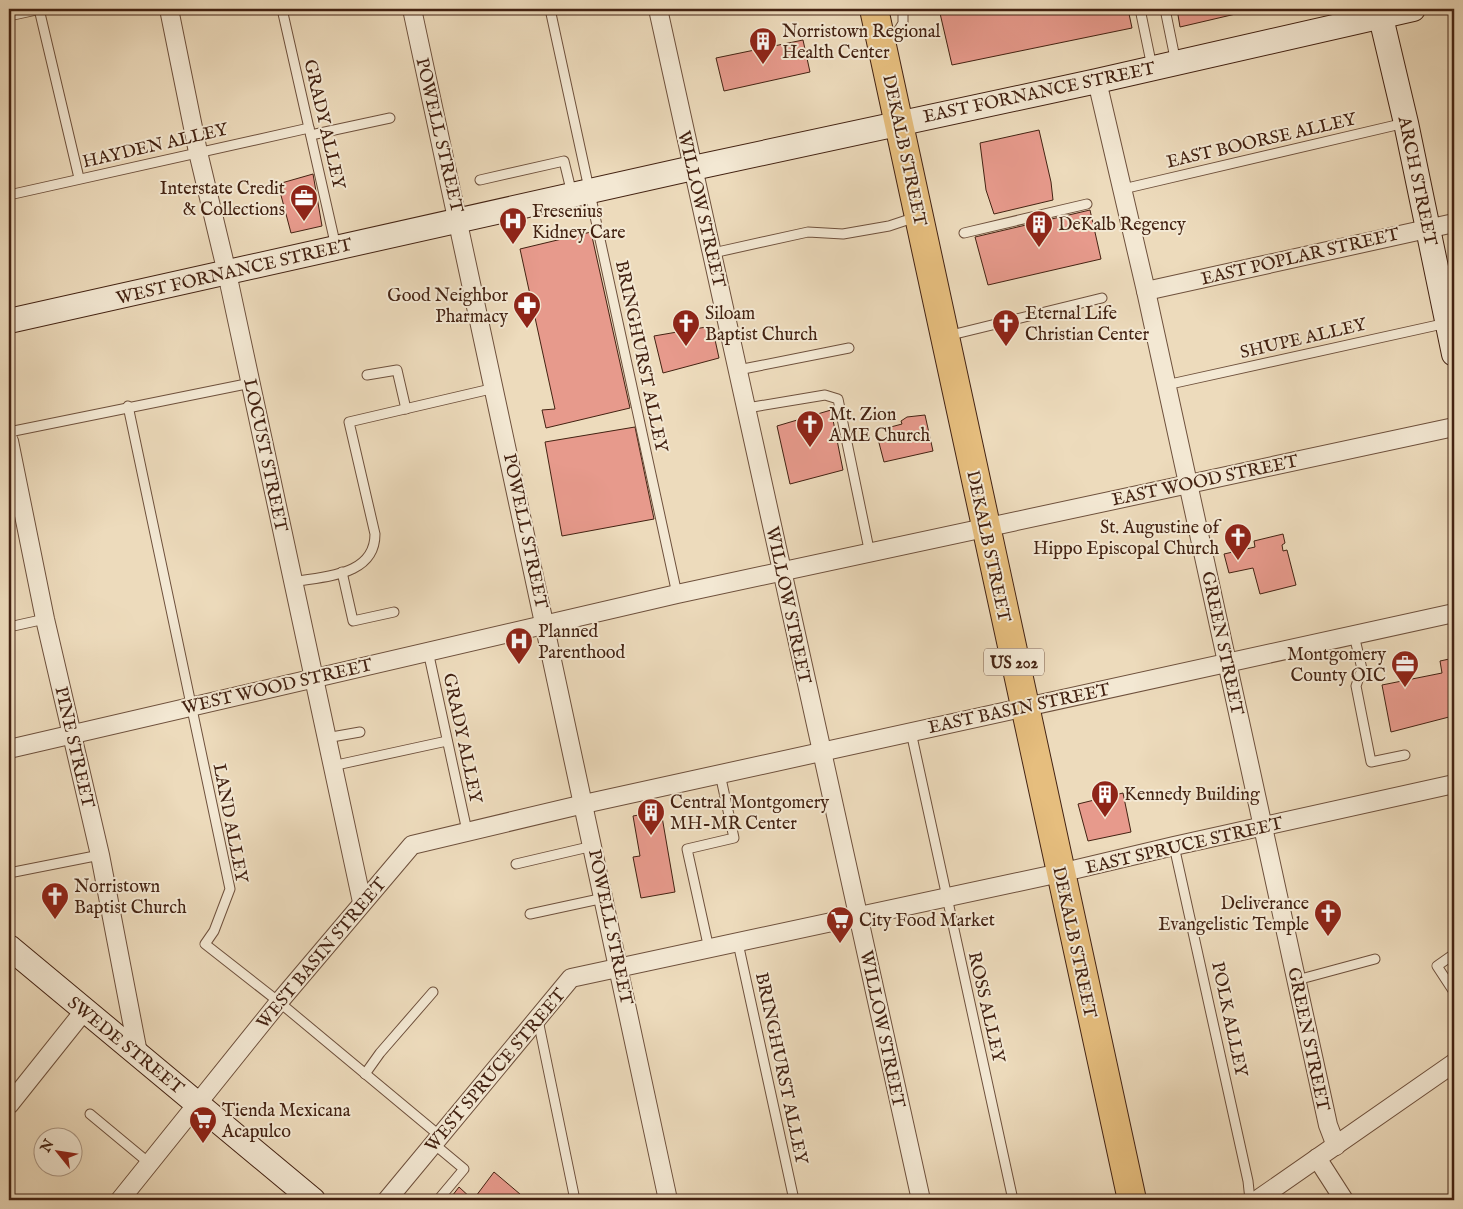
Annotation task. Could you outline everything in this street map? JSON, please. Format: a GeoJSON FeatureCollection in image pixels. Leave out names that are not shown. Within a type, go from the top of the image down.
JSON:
{"type":"FeatureCollection","features":[{"type":"Feature","properties":{"kind":"highway","name":"DEKALB STREET"},"geometry":{"type":"LineString","coordinates":[[874,9],[1132,1200]]}},
{"type":"Feature","properties":{"kind":"street","name":"LOCUST STREET"},"geometry":{"type":"LineString","coordinates":[[169,9],[198,152],[227,272],[312,678],[362,902]]}},
{"type":"Feature","properties":{"kind":"street","name":"POWELL STREET"},"geometry":{"type":"LineString","coordinates":[[412,9],[460,221],[668,1200]]}},
{"type":"Feature","properties":{"kind":"street","name":"WILLOW STREET"},"geometry":{"type":"LineString","coordinates":[[658,9],[921,1200]]}},
{"type":"Feature","properties":{"kind":"street","name":"EAST FORNANCE STREET"},"geometry":{"type":"LineString","coordinates":[[460,221],[899,122],[1097,81],[1380,12],[1414,9]]}},
{"type":"Feature","properties":{"kind":"street","name":"ARCH STREET"},"geometry":{"type":"LineString","coordinates":[[1380,12],[1406,123],[1454,354]]}},
{"type":"Feature","properties":{"kind":"street","name":"GREEN STREET"},"geometry":{"type":"LineString","coordinates":[[1097,81],[1146,291],[1328,1125],[1336,1146]]}},
{"type":"Feature","properties":{"kind":"street","name":"WEST FORNANCE STREET"},"geometry":{"type":"LineString","coordinates":[[9,321],[460,221]]}},
{"type":"Feature","properties":{"kind":"street","name":"EAST POPLAR STREET"},"geometry":{"type":"LineString","coordinates":[[1146,291],[1454,223]]}},
{"type":"Feature","properties":{"kind":"street","name":"EAST WOOD STREET"},"geometry":{"type":"LineString","coordinates":[[546,625],[677,594],[1454,427]]}},
{"type":"Feature","properties":{"kind":"street","name":"PINE STREET"},"geometry":{"type":"LineString","coordinates":[[9,441],[46,619],[100,855],[138,1053]]}},
{"type":"Feature","properties":{"kind":"street","name":"EAST BASIN STREET"},"geometry":{"type":"LineString","coordinates":[[584,804],[1454,613]]}},
{"type":"Feature","properties":{"kind":"street","name":"WEST WOOD STREET"},"geometry":{"type":"LineString","coordinates":[[9,749],[546,625]]}},
{"type":"Feature","properties":{"kind":"street","name":"EAST SPRUCE STREET"},"geometry":{"type":"LineString","coordinates":[[619,968],[1060,873],[1454,784]]}},
{"type":"Feature","properties":{"kind":"street","name":"WEST BASIN STREET"},"geometry":{"type":"LineString","coordinates":[[120,1200],[362,902],[412,845],[584,804]]}},
{"type":"Feature","properties":{"kind":"street","name":"SWEDE STREET"},"geometry":{"type":"LineString","coordinates":[[9,947],[313,1200]]}},
{"type":"Feature","properties":{"kind":"street","name":"WEST SPRUCE STREET"},"geometry":{"type":"LineString","coordinates":[[387,1200],[571,978],[619,968]]}},
{"type":"Feature","properties":{"kind":"street"},"geometry":{"type":"LineString","coordinates":[[9,1105],[84,1011]]}},
{"type":"Feature","properties":{"kind":"street"},"geometry":{"type":"LineString","coordinates":[[1257,1200],[1454,1063]]}},
{"type":"Feature","properties":{"kind":"street"},"geometry":{"type":"LineString","coordinates":[[1316,1158],[1344,1200]]}},
{"type":"Feature","properties":{"kind":"lane"},"geometry":{"type":"LineString","coordinates":[[9,16],[40,9],[79,178]]}},
{"type":"Feature","properties":{"kind":"lane","name":"GRADY ALLEY"},"geometry":{"type":"LineString","coordinates":[[282,9],[336,247]]}},
{"type":"Feature","properties":{"kind":"lane","name":"BRINGHURST ALLEY"},"geometry":{"type":"LineString","coordinates":[[550,9],[581,193],[677,594]]}},
{"type":"Feature","properties":{"kind":"lane"},"geometry":{"type":"LineString","coordinates":[[880,38],[897,33],[903,23],[903,9]]}},
{"type":"Feature","properties":{"kind":"lane"},"geometry":{"type":"LineString","coordinates":[[1140,9],[1153,68]]}},
{"type":"Feature","properties":{"kind":"lane"},"geometry":{"type":"LineString","coordinates":[[1164,9],[1176,63]]}},
{"type":"Feature","properties":{"kind":"lane","name":"HAYDEN ALLEY"},"geometry":{"type":"LineString","coordinates":[[9,195],[198,152],[390,118]]}},
{"type":"Feature","properties":{"kind":"lane","name":"EAST BOORSE ALLEY"},"geometry":{"type":"LineString","coordinates":[[1123,189],[1406,123]]}},
{"type":"Feature","properties":{"kind":"lane"},"geometry":{"type":"LineString","coordinates":[[480,180],[564,161],[581,193]]}},
{"type":"Feature","properties":{"kind":"lane"},"geometry":{"type":"LineString","coordinates":[[964,233],[1087,204]]}},
{"type":"Feature","properties":{"kind":"lane"},"geometry":{"type":"LineString","coordinates":[[712,253],[808,232],[844,234],[889,226],[919,216]]}},
{"type":"Feature","properties":{"kind":"lane"},"geometry":{"type":"LineString","coordinates":[[944,337],[1102,298]]}},
{"type":"Feature","properties":{"kind":"lane","name":"SHUPE ALLEY"},"geometry":{"type":"LineString","coordinates":[[1166,385],[1447,322]]}},
{"type":"Feature","properties":{"kind":"lane"},"geometry":{"type":"LineString","coordinates":[[738,370],[849,348]]}},
{"type":"Feature","properties":{"kind":"lane"},"geometry":{"type":"LineString","coordinates":[[367,375],[397,370],[406,408]]}},
{"type":"Feature","properties":{"kind":"lane"},"geometry":{"type":"LineString","coordinates":[[9,441],[128,406],[251,382]]}},
{"type":"Feature","properties":{"kind":"lane"},"geometry":{"type":"LineString","coordinates":[[293,582],[342,572],[363,564],[371,556],[375,545],[375,534],[349,422],[495,388]]}},
{"type":"Feature","properties":{"kind":"lane"},"geometry":{"type":"LineString","coordinates":[[746,408],[825,395],[838,398],[870,554]]}},
{"type":"Feature","properties":{"kind":"lane","name":"LAND ALLEY"},"geometry":{"type":"LineString","coordinates":[[128,406],[230,889],[214,932],[205,944],[280,1002],[366,1074],[437,1140],[464,1170],[438,1200]]}},
{"type":"Feature","properties":{"kind":"lane"},"geometry":{"type":"LineString","coordinates":[[342,572],[354,621],[394,612]]}},
{"type":"Feature","properties":{"kind":"lane"},"geometry":{"type":"LineString","coordinates":[[9,627],[46,619]]}},
{"type":"Feature","properties":{"kind":"lane"},"geometry":{"type":"LineString","coordinates":[[1354,635],[1362,669],[1356,686],[1371,762],[1405,755]]}},
{"type":"Feature","properties":{"kind":"lane","name":"GRADY ALLEY"},"geometry":{"type":"LineString","coordinates":[[428,651],[467,831]]}},
{"type":"Feature","properties":{"kind":"lane"},"geometry":{"type":"LineString","coordinates":[[326,738],[360,732]]}},
{"type":"Feature","properties":{"kind":"lane","name":"ROSS ALLEY"},"geometry":{"type":"LineString","coordinates":[[911,732],[1013,1200]]}},
{"type":"Feature","properties":{"kind":"lane"},"geometry":{"type":"LineString","coordinates":[[332,766],[448,741]]}},
{"type":"Feature","properties":{"kind":"lane"},"geometry":{"type":"LineString","coordinates":[[709,949],[687,848],[734,838],[720,774]]}},
{"type":"Feature","properties":{"kind":"lane"},"geometry":{"type":"LineString","coordinates":[[516,864],[593,846]]}},
{"type":"Feature","properties":{"kind":"lane","name":"POLK ALLEY"},"geometry":{"type":"LineString","coordinates":[[1174,846],[1236,1125],[1250,1200]]}},
{"type":"Feature","properties":{"kind":"lane"},"geometry":{"type":"LineString","coordinates":[[9,873],[100,855]]}},
{"type":"Feature","properties":{"kind":"lane"},"geometry":{"type":"LineString","coordinates":[[530,914],[604,898]]}},
{"type":"Feature","properties":{"kind":"lane","name":"BRINGHURST ALLEY"},"geometry":{"type":"LineString","coordinates":[[738,943],[794,1200]]}},
{"type":"Feature","properties":{"kind":"lane"},"geometry":{"type":"LineString","coordinates":[[1454,954],[1437,966],[1454,992]]}},
{"type":"Feature","properties":{"kind":"lane"},"geometry":{"type":"LineString","coordinates":[[1297,980],[1374,959]]}},
{"type":"Feature","properties":{"kind":"lane"},"geometry":{"type":"LineString","coordinates":[[366,1074],[380,1053],[433,992]]}},
{"type":"Feature","properties":{"kind":"lane"},"geometry":{"type":"LineString","coordinates":[[538,1020],[575,1200]]}},
{"type":"Feature","properties":{"kind":"lane"},"geometry":{"type":"LineString","coordinates":[[90,1114],[149,1163]]}},
{"type":"Feature","properties":{"kind":"building"},"geometry":{"type":"Polygon","coordinates":[[[939,9],[1128,9],[1132,28],[952,65],[939,9]]]}},
{"type":"Feature","properties":{"kind":"building"},"geometry":{"type":"Polygon","coordinates":[[[1177,9],[1257,9],[1180,27],[1177,9]]]}},
{"type":"Feature","properties":{"kind":"building","name":"Norristown Regional Health Center"},"geometry":{"type":"Polygon","coordinates":[[[803,40],[810,72],[724,91],[716,58],[803,40]]]}},
{"type":"Feature","properties":{"kind":"building"},"geometry":{"type":"Polygon","coordinates":[[[1039,130],[1051,182],[1053,200],[994,214],[986,190],[980,143],[1039,130]]]}},
{"type":"Feature","properties":{"kind":"building"},"geometry":{"type":"Polygon","coordinates":[[[313,174],[322,226],[291,233],[278,184],[313,174]]]}},
{"type":"Feature","properties":{"kind":"building","name":"DeKalb Regency"},"geometry":{"type":"Polygon","coordinates":[[[1090,210],[1101,259],[988,285],[975,237],[1090,210]]]}},
{"type":"Feature","properties":{"kind":"building"},"geometry":{"type":"Polygon","coordinates":[[[591,232],[630,408],[546,428],[542,410],[555,409],[520,249],[591,232]]]}},
{"type":"Feature","properties":{"kind":"building","name":"Siloam Baptist Church"},"geometry":{"type":"Polygon","coordinates":[[[712,326],[719,358],[663,373],[654,336],[712,326]]]}},
{"type":"Feature","properties":{"kind":"building","name":"Mt. Zion AME Church"},"geometry":{"type":"Polygon","coordinates":[[[831,410],[843,470],[790,484],[777,426],[831,410]]]}},
{"type":"Feature","properties":{"kind":"building"},"geometry":{"type":"Polygon","coordinates":[[[925,415],[933,451],[884,462],[878,439],[889,437],[887,428],[902,424],[901,421],[907,417],[925,415]]]}},
{"type":"Feature","properties":{"kind":"building"},"geometry":{"type":"Polygon","coordinates":[[[635,427],[654,519],[562,536],[545,442],[635,427]]]}},
{"type":"Feature","properties":{"kind":"building"},"geometry":{"type":"Polygon","coordinates":[[[1283,534],[1285,543],[1282,545],[1283,551],[1287,550],[1296,585],[1260,594],[1253,568],[1229,573],[1224,554],[1255,547],[1254,541],[1283,534]]]}},
{"type":"Feature","properties":{"kind":"building"},"geometry":{"type":"Polygon","coordinates":[[[1454,658],[1454,730],[1449,717],[1391,732],[1382,685],[1442,673],[1440,661],[1454,658]]]}},
{"type":"Feature","properties":{"kind":"building","name":"Kennedy Building"},"geometry":{"type":"Polygon","coordinates":[[[1123,793],[1131,832],[1088,841],[1078,804],[1123,793]]]}},
{"type":"Feature","properties":{"kind":"building","name":"Central Montgomery MH-MR Center"},"geometry":{"type":"Polygon","coordinates":[[[661,811],[675,892],[641,898],[633,857],[640,856],[633,816],[661,811]]]}},
{"type":"Feature","properties":{"kind":"building"},"geometry":{"type":"Polygon","coordinates":[[[494,1172],[527,1200],[473,1200],[494,1172]]]}},
{"type":"Feature","properties":{"kind":"building"},"geometry":{"type":"Polygon","coordinates":[[[459,1187],[473,1200],[449,1200],[459,1187]]]}},
{"type":"Feature","properties":{"kind":"place","name":"Norristown Regional Health Center"},"geometry":{"type":"Point","coordinates":[763,65]}},
{"type":"Feature","properties":{"kind":"place","name":"Interstate Credit & Collections"},"geometry":{"type":"Point","coordinates":[304,222]}},
{"type":"Feature","properties":{"kind":"place","name":"Fresenius Kidney Care"},"geometry":{"type":"Point","coordinates":[513,245]}},
{"type":"Feature","properties":{"kind":"place","name":"DeKalb Regency"},"geometry":{"type":"Point","coordinates":[1039,248]}},
{"type":"Feature","properties":{"kind":"place","name":"Good Neighbor Pharmacy"},"geometry":{"type":"Point","coordinates":[527,329]}},
{"type":"Feature","properties":{"kind":"place","name":"Siloam Baptist Church"},"geometry":{"type":"Point","coordinates":[686,347]}},
{"type":"Feature","properties":{"kind":"place","name":"Eternal Life Christian Center"},"geometry":{"type":"Point","coordinates":[1006,347]}},
{"type":"Feature","properties":{"kind":"place","name":"Mt. Zion AME Church"},"geometry":{"type":"Point","coordinates":[810,448]}},
{"type":"Feature","properties":{"kind":"place","name":"St. Augustine of Hippo Episcopal Church"},"geometry":{"type":"Point","coordinates":[1238,561]}},
{"type":"Feature","properties":{"kind":"place","name":"Planned Parenthood"},"geometry":{"type":"Point","coordinates":[519,665]}},
{"type":"Feature","properties":{"kind":"place","name":"Montgomery County OIC"},"geometry":{"type":"Point","coordinates":[1405,688]}},
{"type":"Feature","properties":{"kind":"place","name":"Kennedy Building"},"geometry":{"type":"Point","coordinates":[1105,818]}},
{"type":"Feature","properties":{"kind":"place","name":"Central Montgomery MH-MR Center"},"geometry":{"type":"Point","coordinates":[651,836]}},
{"type":"Feature","properties":{"kind":"place","name":"Norristown Baptist Church"},"geometry":{"type":"Point","coordinates":[55,920]}},
{"type":"Feature","properties":{"kind":"place","name":"Deliverance Evangelistic Temple"},"geometry":{"type":"Point","coordinates":[1328,937]}},
{"type":"Feature","properties":{"kind":"place","name":"City Food Market"},"geometry":{"type":"Point","coordinates":[840,944]}},
{"type":"Feature","properties":{"kind":"place","name":"Tienda Mexicana Acapulco"},"geometry":{"type":"Point","coordinates":[203,1144]}}]}
